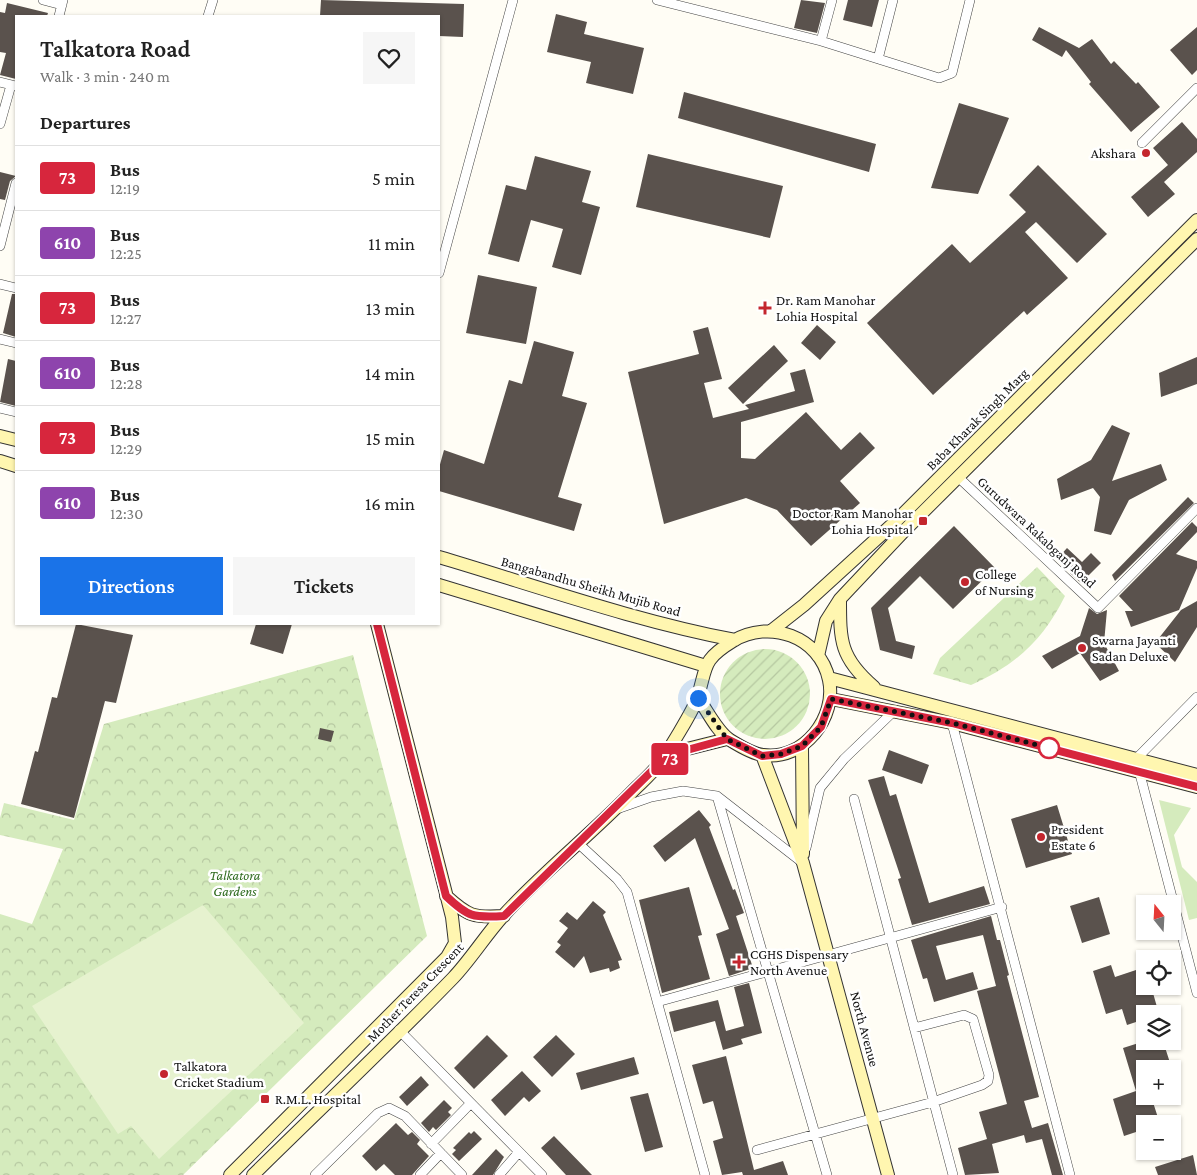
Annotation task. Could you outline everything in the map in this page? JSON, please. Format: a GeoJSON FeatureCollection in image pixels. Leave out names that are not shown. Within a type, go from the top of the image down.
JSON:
{"type":"FeatureCollection","features":[{"type":"Feature","properties":{"kind":"main road","name":"Baba Kharak Singh Marg"},"geometry":{"type":"LineString","coordinates":[[771,630],[804,605],[895,522],[1197,220]]}},
{"type":"Feature","properties":{"kind":"main road","name":"Baba Kharak Singh Marg"},"geometry":{"type":"LineString","coordinates":[[818,656],[826,622],[840,599],[958,477],[1197,239]]}},
{"type":"Feature","properties":{"kind":"main road"},"geometry":{"type":"LineString","coordinates":[[0,436],[15,440]]}},
{"type":"Feature","properties":{"kind":"main road"},"geometry":{"type":"LineString","coordinates":[[0,461],[15,466]]}},
{"type":"Feature","properties":{"kind":"main road","name":"Bangabandhu Sheikh Mujib Road"},"geometry":{"type":"LineString","coordinates":[[440,557],[628,614],[698,633],[735,640]]}},
{"type":"Feature","properties":{"kind":"main road"},"geometry":{"type":"LineString","coordinates":[[440,585],[706,666]]}},
{"type":"Feature","properties":{"kind":"main road"},"geometry":{"type":"LineString","coordinates":[[840,599],[844,652],[856,672],[876,689]]}},
{"type":"Feature","properties":{"kind":"main road"},"geometry":{"type":"LineString","coordinates":[[377,625],[446,896],[464,913],[483,917],[504,916]]}},
{"type":"Feature","properties":{"kind":"main road"},"geometry":{"type":"LineString","coordinates":[[771,630],[789,634],[805,643],[818,656],[829,678],[831,699],[821,727],[802,746],[781,754],[762,756],[727,739],[698,698],[706,666],[717,652],[735,640],[752,633],[771,630]]}},
{"type":"Feature","properties":{"kind":"main road"},"geometry":{"type":"LineString","coordinates":[[829,678],[876,689],[1137,765],[1197,787]]}},
{"type":"Feature","properties":{"kind":"main road","name":"Mother Teresa Crescent"},"geometry":{"type":"LineString","coordinates":[[253,1175],[455,976],[504,916],[659,764],[698,698]]}},
{"type":"Feature","properties":{"kind":"main road"},"geometry":{"type":"LineString","coordinates":[[831,699],[895,710],[1137,765],[1197,775]]}},
{"type":"Feature","properties":{"kind":"main road","name":"Mother Teresa Crescent"},"geometry":{"type":"LineString","coordinates":[[659,764],[687,750],[727,739]]}},
{"type":"Feature","properties":{"kind":"main road","name":"North Avenue"},"geometry":{"type":"LineString","coordinates":[[802,746],[803,863]]}},
{"type":"Feature","properties":{"kind":"main road","name":"North Avenue"},"geometry":{"type":"LineString","coordinates":[[762,756],[803,863],[830,954],[888,1175]]}},
{"type":"Feature","properties":{"kind":"main road","name":"Mother Teresa Crescent"},"geometry":{"type":"LineString","coordinates":[[230,1175],[447,957],[455,943],[446,896]]}},
{"type":"Feature","properties":{"kind":"street"},"geometry":{"type":"LineString","coordinates":[[43,0],[63,2],[59,15]]}},
{"type":"Feature","properties":{"kind":"street"},"geometry":{"type":"LineString","coordinates":[[208,15],[213,0]]}},
{"type":"Feature","properties":{"kind":"street"},"geometry":{"type":"LineString","coordinates":[[440,266],[513,0]]}},
{"type":"Feature","properties":{"kind":"street"},"geometry":{"type":"LineString","coordinates":[[657,0],[677,2],[821,41],[939,78],[952,72],[970,0]]}},
{"type":"Feature","properties":{"kind":"street"},"geometry":{"type":"LineString","coordinates":[[821,41],[832,0]]}},
{"type":"Feature","properties":{"kind":"street"},"geometry":{"type":"LineString","coordinates":[[878,59],[893,0]]}},
{"type":"Feature","properties":{"kind":"street"},"geometry":{"type":"LineString","coordinates":[[0,82],[14,86],[0,124]]}},
{"type":"Feature","properties":{"kind":"street"},"geometry":{"type":"LineString","coordinates":[[1142,143],[1197,88]]}},
{"type":"Feature","properties":{"kind":"street"},"geometry":{"type":"LineString","coordinates":[[0,246],[15,187]]}},
{"type":"Feature","properties":{"kind":"street"},"geometry":{"type":"LineString","coordinates":[[7,220],[15,223]]}},
{"type":"Feature","properties":{"kind":"street"},"geometry":{"type":"LineString","coordinates":[[0,284],[15,288]]}},
{"type":"Feature","properties":{"kind":"street"},"geometry":{"type":"LineString","coordinates":[[0,339],[15,343]]}},
{"type":"Feature","properties":{"kind":"street"},"geometry":{"type":"LineString","coordinates":[[0,408],[15,412]]}},
{"type":"Feature","properties":{"kind":"street","name":"Gurudwara Rakabganj Road"},"geometry":{"type":"LineString","coordinates":[[958,477],[1098,608],[1197,508]]}},
{"type":"Feature","properties":{"kind":"street"},"geometry":{"type":"LineString","coordinates":[[1197,697],[1137,765],[1197,993]]}},
{"type":"Feature","properties":{"kind":"street"},"geometry":{"type":"LineString","coordinates":[[613,811],[651,797],[683,791],[717,796],[803,863],[820,788],[844,759],[895,710]]}},
{"type":"Feature","properties":{"kind":"street"},"geometry":{"type":"LineString","coordinates":[[952,723],[1002,907],[1070,1175]]}},
{"type":"Feature","properties":{"kind":"street"},"geometry":{"type":"LineString","coordinates":[[717,796],[827,1175]]}},
{"type":"Feature","properties":{"kind":"street"},"geometry":{"type":"LineString","coordinates":[[854,799],[953,1175]]}},
{"type":"Feature","properties":{"kind":"street"},"geometry":{"type":"LineString","coordinates":[[579,844],[617,879],[628,892],[705,1175]]}},
{"type":"Feature","properties":{"kind":"street"},"geometry":{"type":"LineString","coordinates":[[657,1002],[1002,907]]}},
{"type":"Feature","properties":{"kind":"street"},"geometry":{"type":"LineString","coordinates":[[757,1150],[933,1102],[982,1085],[988,1081],[989,1075],[973,1019],[969,1016],[964,1015],[914,1028]]}},
{"type":"Feature","properties":{"kind":"street"},"geometry":{"type":"LineString","coordinates":[[400,1030],[542,1175]]}},
{"type":"Feature","properties":{"kind":"street"},"geometry":{"type":"LineString","coordinates":[[431,1144],[471,1103]]}},
{"type":"Feature","properties":{"kind":"street"},"geometry":{"type":"LineString","coordinates":[[315,1175],[383,1109],[394,1109],[405,1116],[462,1175]]}},
{"type":"Feature","properties":{"kind":"street"},"geometry":{"type":"LineString","coordinates":[[499,1175],[520,1152]]}},
{"type":"Feature","properties":{"kind":"street"},"geometry":{"type":"LineString","coordinates":[[420,1175],[441,1154]]}},
{"type":"Feature","properties":{"kind":"green space"},"geometry":{"type":"Polygon","coordinates":[[[1037,567],[1065,596],[1038,638],[1015,660],[971,685],[933,674],[940,658],[1037,567]]]}},
{"type":"Feature","properties":{"kind":"green space"},"geometry":{"type":"Polygon","coordinates":[[[765,649],[782,652],[797,662],[807,677],[810,694],[807,711],[797,726],[782,736],[765,739],[748,736],[733,726],[723,711],[720,694],[723,677],[733,662],[748,652],[765,649]]]}},
{"type":"Feature","properties":{"kind":"green space","name":"Talkatora Gardens"},"geometry":{"type":"Polygon","coordinates":[[[353,655],[427,936],[183,1175],[0,1175],[0,914],[32,924],[63,849],[0,835],[0,818],[4,803],[74,820],[104,724],[353,655]]]}},
{"type":"Feature","properties":{"kind":"green space"},"geometry":{"type":"Polygon","coordinates":[[[1159,800],[1191,808],[1174,835],[1182,867],[1197,882],[1197,918],[1189,920],[1159,800]]]}},
{"type":"Feature","properties":{"kind":"green space","name":"Talkatora Cricket Stadium"},"geometry":{"type":"Polygon","coordinates":[[[203,905],[304,1023],[159,1159],[131,1126],[118,1134],[32,1006],[203,905]]]}},
{"type":"Feature","properties":{"kind":"building"},"geometry":{"type":"Polygon","coordinates":[[[321,0],[464,4],[463,37],[440,36],[440,15],[320,15],[321,0]]]}},
{"type":"Feature","properties":{"kind":"building"},"geometry":{"type":"Polygon","coordinates":[[[801,0],[825,3],[817,33],[794,28],[801,0]]]}},
{"type":"Feature","properties":{"kind":"building"},"geometry":{"type":"Polygon","coordinates":[[[848,0],[879,0],[872,27],[843,20],[848,0]]]}},
{"type":"Feature","properties":{"kind":"building"},"geometry":{"type":"Polygon","coordinates":[[[7,3],[48,13],[47,15],[15,15],[15,79],[0,75],[6,53],[0,52],[0,12],[5,13],[7,3]]]}},
{"type":"Feature","properties":{"kind":"building"},"geometry":{"type":"Polygon","coordinates":[[[556,14],[587,22],[584,34],[644,48],[633,94],[586,83],[591,62],[547,52],[556,14]]]}},
{"type":"Feature","properties":{"kind":"building"},"geometry":{"type":"Polygon","coordinates":[[[1039,27],[1079,48],[1092,39],[1111,64],[1114,61],[1136,84],[1138,82],[1160,107],[1131,132],[1089,84],[1091,82],[1066,50],[1062,57],[1032,40],[1039,27]]]}},
{"type":"Feature","properties":{"kind":"building"},"geometry":{"type":"Polygon","coordinates":[[[1197,27],[1197,70],[1192,75],[1170,50],[1197,27]]]}},
{"type":"Feature","properties":{"kind":"building"},"geometry":{"type":"Polygon","coordinates":[[[684,92],[876,144],[869,172],[678,118],[684,92]]]}},
{"type":"Feature","properties":{"kind":"building"},"geometry":{"type":"Polygon","coordinates":[[[959,103],[1009,118],[978,194],[931,188],[959,103]]]}},
{"type":"Feature","properties":{"kind":"building"},"geometry":{"type":"Polygon","coordinates":[[[1182,122],[1197,139],[1197,152],[1164,182],[1175,194],[1148,217],[1131,197],[1168,165],[1153,148],[1182,122]]]}},
{"type":"Feature","properties":{"kind":"building"},"geometry":{"type":"Polygon","coordinates":[[[648,154],[783,186],[770,238],[636,207],[648,154]]]}},
{"type":"Feature","properties":{"kind":"building"},"geometry":{"type":"Polygon","coordinates":[[[535,156],[591,171],[582,202],[600,207],[581,275],[552,267],[563,229],[531,220],[519,262],[488,254],[506,185],[526,190],[535,156]]]}},
{"type":"Feature","properties":{"kind":"building"},"geometry":{"type":"Polygon","coordinates":[[[1038,165],[1107,234],[1077,263],[1036,222],[1025,232],[1068,278],[1027,315],[1024,311],[933,395],[867,323],[952,244],[970,263],[1026,212],[1009,195],[1038,165]]]}},
{"type":"Feature","properties":{"kind":"building"},"geometry":{"type":"Polygon","coordinates":[[[0,172],[15,176],[10,181],[5,200],[0,199],[0,172]]]}},
{"type":"Feature","properties":{"kind":"building"},"geometry":{"type":"Polygon","coordinates":[[[478,275],[537,287],[526,344],[466,333],[478,275]]]}},
{"type":"Feature","properties":{"kind":"building"},"geometry":{"type":"Polygon","coordinates":[[[12,294],[15,294],[15,337],[3,333],[12,294]]]}},
{"type":"Feature","properties":{"kind":"building"},"geometry":{"type":"Polygon","coordinates":[[[817,325],[836,342],[820,360],[801,343],[817,325]]]}},
{"type":"Feature","properties":{"kind":"building"},"geometry":{"type":"Polygon","coordinates":[[[708,327],[722,379],[704,383],[713,418],[749,409],[745,405],[795,391],[790,373],[805,369],[814,402],[741,422],[741,458],[755,459],[806,412],[841,450],[860,432],[875,448],[840,481],[860,503],[811,546],[777,510],[746,498],[664,524],[628,372],[699,354],[693,331],[708,327]]]}},
{"type":"Feature","properties":{"kind":"building"},"geometry":{"type":"Polygon","coordinates":[[[534,341],[574,352],[562,396],[587,403],[558,497],[582,504],[574,531],[440,491],[440,464],[444,450],[484,464],[509,380],[522,384],[534,341]]]}},
{"type":"Feature","properties":{"kind":"building"},"geometry":{"type":"Polygon","coordinates":[[[774,345],[788,361],[743,404],[728,388],[774,345]]]}},
{"type":"Feature","properties":{"kind":"building"},"geometry":{"type":"Polygon","coordinates":[[[1197,357],[1197,384],[1161,397],[1159,373],[1197,357]]]}},
{"type":"Feature","properties":{"kind":"building"},"geometry":{"type":"Polygon","coordinates":[[[8,359],[15,361],[15,406],[0,402],[8,359]]]}},
{"type":"Feature","properties":{"kind":"building"},"geometry":{"type":"Polygon","coordinates":[[[1112,425],[1130,433],[1112,481],[1161,464],[1167,480],[1129,500],[1111,535],[1094,531],[1100,497],[1093,488],[1061,500],[1057,479],[1091,460],[1112,425]]]}},
{"type":"Feature","properties":{"kind":"building"},"geometry":{"type":"Polygon","coordinates":[[[1188,497],[1194,503],[1115,581],[1112,575],[1188,497]]]}},
{"type":"Feature","properties":{"kind":"building"},"geometry":{"type":"Polygon","coordinates":[[[1192,522],[1197,527],[1197,532],[1176,554],[1197,561],[1197,568],[1179,610],[1131,627],[1125,611],[1133,611],[1119,596],[1192,522]]]}},
{"type":"Feature","properties":{"kind":"building"},"geometry":{"type":"Polygon","coordinates":[[[954,526],[995,568],[953,609],[920,576],[888,608],[896,641],[915,646],[912,659],[880,650],[871,608],[954,526]]]}},
{"type":"Feature","properties":{"kind":"building"},"geometry":{"type":"Polygon","coordinates":[[[1067,548],[1082,562],[1091,553],[1101,563],[1081,583],[1070,573],[1072,571],[1058,558],[1067,548]]]}},
{"type":"Feature","properties":{"kind":"building"},"geometry":{"type":"Polygon","coordinates":[[[1197,601],[1197,627],[1175,662],[1155,643],[1181,610],[1197,601]]]}},
{"type":"Feature","properties":{"kind":"building","name":"Swarna Jayanti Sadan Deluxe"},"geometry":{"type":"Polygon","coordinates":[[[1089,608],[1097,614],[1107,610],[1104,643],[1119,671],[1100,681],[1080,653],[1052,669],[1042,656],[1080,636],[1089,608]]]}},
{"type":"Feature","properties":{"kind":"building"},"geometry":{"type":"Polygon","coordinates":[[[76,625],[133,635],[116,703],[105,701],[74,818],[21,804],[35,751],[38,752],[52,697],[57,698],[76,625]]]}},
{"type":"Feature","properties":{"kind":"building"},"geometry":{"type":"Polygon","coordinates":[[[256,625],[292,625],[283,654],[250,644],[256,625]]]}},
{"type":"Feature","properties":{"kind":"building"},"geometry":{"type":"Polygon","coordinates":[[[320,728],[334,731],[331,742],[318,739],[320,728]]]}},
{"type":"Feature","properties":{"kind":"building"},"geometry":{"type":"Polygon","coordinates":[[[889,750],[929,765],[922,784],[882,770],[889,750]]]}},
{"type":"Feature","properties":{"kind":"building"},"geometry":{"type":"Polygon","coordinates":[[[884,776],[890,796],[896,794],[929,903],[984,886],[990,904],[912,925],[898,879],[901,878],[868,780],[884,776]]]}},
{"type":"Feature","properties":{"kind":"building","name":"President Estate 6"},"geometry":{"type":"Polygon","coordinates":[[[1057,805],[1072,854],[1026,868],[1011,819],[1057,805]]]}},
{"type":"Feature","properties":{"kind":"building"},"geometry":{"type":"Polygon","coordinates":[[[699,810],[711,825],[709,827],[733,890],[735,889],[744,913],[736,916],[753,968],[729,976],[716,934],[729,929],[695,838],[665,862],[653,846],[699,810]]]}},
{"type":"Feature","properties":{"kind":"building"},"geometry":{"type":"Polygon","coordinates":[[[689,887],[702,935],[698,936],[710,979],[662,993],[639,900],[689,887]]]}},
{"type":"Feature","properties":{"kind":"building"},"geometry":{"type":"Polygon","coordinates":[[[1099,897],[1110,934],[1082,943],[1070,906],[1099,897]]]}},
{"type":"Feature","properties":{"kind":"building"},"geometry":{"type":"Polygon","coordinates":[[[593,901],[606,912],[603,915],[622,960],[618,961],[620,968],[610,972],[609,968],[590,973],[584,956],[574,968],[555,952],[561,945],[557,942],[568,928],[559,921],[567,912],[577,920],[593,901]]]}},
{"type":"Feature","properties":{"kind":"building"},"geometry":{"type":"Polygon","coordinates":[[[991,916],[997,940],[1000,940],[1009,975],[1007,976],[1039,1097],[1024,1101],[1032,1128],[1048,1123],[1063,1175],[1052,1175],[1042,1139],[1026,1143],[1024,1135],[992,1144],[999,1173],[965,1175],[958,1148],[987,1139],[979,1112],[1007,1104],[977,991],[996,986],[983,935],[936,946],[946,980],[973,972],[978,989],[934,1002],[927,978],[923,979],[911,940],[991,916]]]}},
{"type":"Feature","properties":{"kind":"building"},"geometry":{"type":"Polygon","coordinates":[[[1111,965],[1115,977],[1136,970],[1136,995],[1154,995],[1156,1005],[1136,1005],[1136,1022],[1127,1025],[1122,1009],[1106,1014],[1093,971],[1111,965]]]}},
{"type":"Feature","properties":{"kind":"building"},"geometry":{"type":"Polygon","coordinates":[[[749,983],[762,1033],[741,1039],[743,1044],[723,1050],[715,1021],[674,1032],[669,1012],[718,1000],[726,1031],[744,1026],[734,987],[749,983]]]}},
{"type":"Feature","properties":{"kind":"building"},"geometry":{"type":"Polygon","coordinates":[[[487,1035],[508,1056],[474,1089],[454,1068],[487,1035]]]}},
{"type":"Feature","properties":{"kind":"building"},"geometry":{"type":"Polygon","coordinates":[[[556,1035],[575,1054],[552,1077],[533,1057],[556,1035]]]}},
{"type":"Feature","properties":{"kind":"building"},"geometry":{"type":"Polygon","coordinates":[[[1136,1044],[1136,1050],[1166,1050],[1169,1060],[1136,1060],[1136,1091],[1123,1048],[1136,1044]]]}},
{"type":"Feature","properties":{"kind":"building"},"geometry":{"type":"Polygon","coordinates":[[[726,1056],[754,1170],[783,1161],[788,1175],[743,1175],[742,1172],[722,1175],[713,1141],[723,1138],[713,1101],[703,1104],[692,1065],[726,1056]]]}},
{"type":"Feature","properties":{"kind":"building"},"geometry":{"type":"Polygon","coordinates":[[[634,1057],[639,1074],[581,1090],[576,1073],[634,1057]]]}},
{"type":"Feature","properties":{"kind":"building"},"geometry":{"type":"Polygon","coordinates":[[[522,1071],[541,1091],[529,1102],[524,1097],[505,1116],[491,1100],[522,1071]]]}},
{"type":"Feature","properties":{"kind":"building"},"geometry":{"type":"Polygon","coordinates":[[[421,1076],[429,1085],[407,1106],[399,1097],[421,1076]]]}},
{"type":"Feature","properties":{"kind":"building"},"geometry":{"type":"Polygon","coordinates":[[[1136,1091],[1136,1105],[1154,1105],[1157,1115],[1136,1115],[1136,1132],[1124,1136],[1113,1099],[1136,1091]]]}},
{"type":"Feature","properties":{"kind":"building"},"geometry":{"type":"Polygon","coordinates":[[[648,1093],[663,1147],[645,1152],[630,1097],[648,1093]]]}},
{"type":"Feature","properties":{"kind":"building"},"geometry":{"type":"Polygon","coordinates":[[[444,1100],[452,1108],[448,1112],[451,1115],[436,1130],[433,1127],[429,1132],[421,1123],[444,1100]]]}},
{"type":"Feature","properties":{"kind":"building"},"geometry":{"type":"Polygon","coordinates":[[[396,1123],[408,1135],[412,1132],[420,1140],[417,1144],[429,1156],[412,1175],[395,1175],[384,1164],[376,1171],[362,1156],[396,1123]]]}},
{"type":"Feature","properties":{"kind":"building"},"geometry":{"type":"Polygon","coordinates":[[[474,1131],[482,1139],[459,1161],[452,1154],[456,1150],[453,1148],[469,1132],[471,1134],[474,1131]]]}},
{"type":"Feature","properties":{"kind":"building"},"geometry":{"type":"Polygon","coordinates":[[[554,1136],[592,1175],[566,1175],[541,1148],[554,1136]]]}},
{"type":"Feature","properties":{"kind":"building"},"geometry":{"type":"Polygon","coordinates":[[[496,1149],[504,1157],[493,1175],[472,1175],[496,1149]]]}},
{"type":"Feature","properties":{"kind":"building"},"geometry":{"type":"Polygon","coordinates":[[[1193,1155],[1197,1175],[1158,1175],[1155,1167],[1193,1155]]]}},
{"type":"Feature","properties":{"kind":"bus line","name":"73"},"geometry":{"type":"LineString","coordinates":[[377,625],[446,896],[464,913],[483,917],[504,916],[659,764],[687,750],[727,739],[762,756],[781,754],[802,746],[821,727],[831,699],[895,710],[952,723],[1197,787]]}},
{"type":"Feature","properties":{"kind":"place","name":"Akshara"},"geometry":{"type":"Point","coordinates":[1146,153]}},
{"type":"Feature","properties":{"kind":"place","name":"Dr. Ram Manohar Lohia Hospital"},"geometry":{"type":"Point","coordinates":[765,308]}},
{"type":"Feature","properties":{"kind":"place","name":"Doctor Ram Manohar Lohia Hospital"},"geometry":{"type":"Point","coordinates":[923,521]}},
{"type":"Feature","properties":{"kind":"place","name":"College of Nursing"},"geometry":{"type":"Point","coordinates":[965,582]}},
{"type":"Feature","properties":{"kind":"place","name":"Swarna Jayanti Sadan Deluxe"},"geometry":{"type":"Point","coordinates":[1082,648]}},
{"type":"Feature","properties":{"kind":"place","name":"President Estate 6"},"geometry":{"type":"Point","coordinates":[1041,837]}},
{"type":"Feature","properties":{"kind":"place","name":"CGHS Dispensary North Avenue"},"geometry":{"type":"Point","coordinates":[739,962]}},
{"type":"Feature","properties":{"kind":"place","name":"Talkatora Cricket Stadium"},"geometry":{"type":"Point","coordinates":[164,1074]}},
{"type":"Feature","properties":{"kind":"place","name":"R.M.L. Hospital"},"geometry":{"type":"Point","coordinates":[265,1099]}},
{"type":"Feature","properties":{"kind":"route"},"geometry":{"type":"LineString","coordinates":[[698,698],[727,739],[762,756],[781,754],[802,746],[821,727],[831,699],[895,710],[1049,748]]}}]}
